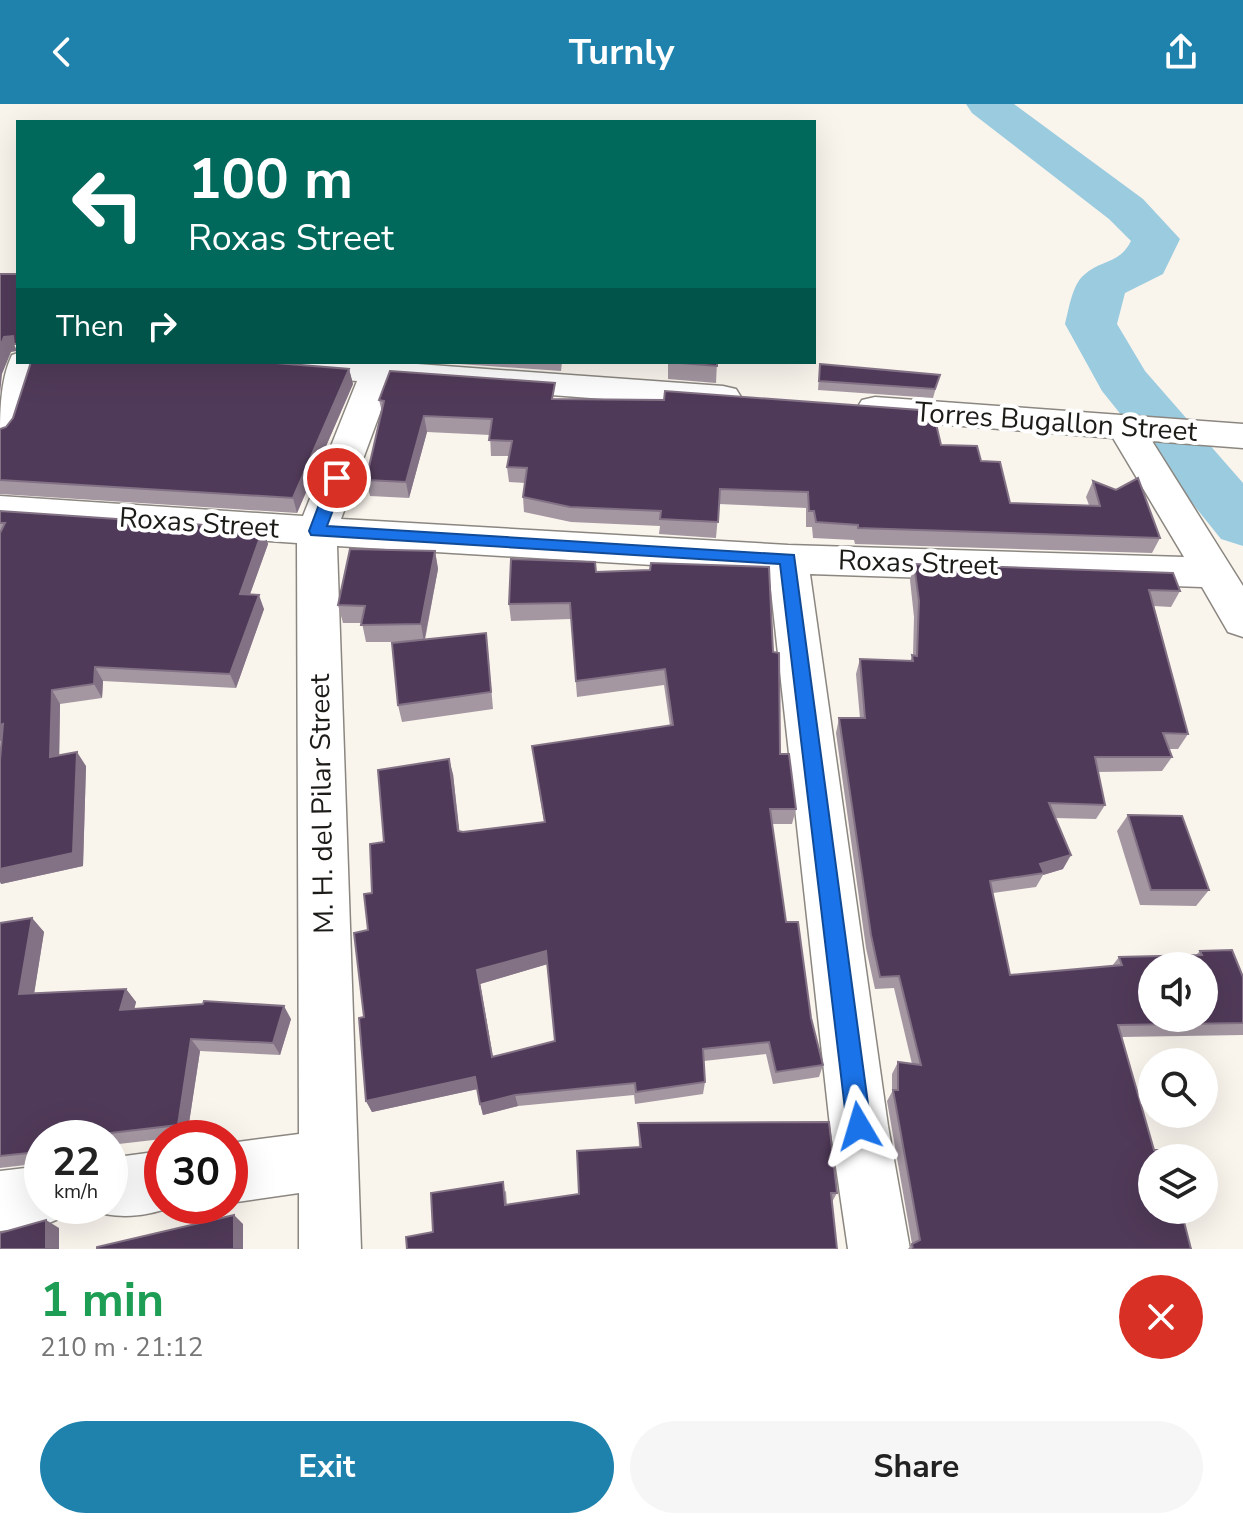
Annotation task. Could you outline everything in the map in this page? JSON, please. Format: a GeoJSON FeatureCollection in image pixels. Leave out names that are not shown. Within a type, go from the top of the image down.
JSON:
{"type":"FeatureCollection","features":[{"type":"Feature","properties":{"kind":"street"},"geometry":{"type":"LineString","coordinates":[[0,431],[23,364]]}},
{"type":"Feature","properties":{"kind":"street"},"geometry":{"type":"LineString","coordinates":[[275,364],[759,400]]}},
{"type":"Feature","properties":{"kind":"street","name":"M. H. del Pilar Street"},"geometry":{"type":"LineString","coordinates":[[330,1249],[317,531],[378,371]]}},
{"type":"Feature","properties":{"kind":"street","name":"Torres Bugallon Street"},"geometry":{"type":"LineString","coordinates":[[839,405],[1242,436]]}},
{"type":"Feature","properties":{"kind":"street"},"geometry":{"type":"LineString","coordinates":[[1131,427],[1243,621]]}},
{"type":"Feature","properties":{"kind":"street","name":"Roxas Street"},"geometry":{"type":"LineString","coordinates":[[0,509],[788,559],[1213,573]]}},
{"type":"Feature","properties":{"kind":"street"},"geometry":{"type":"LineString","coordinates":[[788,559],[859,1126],[879,1249]]}},
{"type":"Feature","properties":{"kind":"street"},"geometry":{"type":"LineString","coordinates":[[248,1171],[329,1160]]}},
{"type":"Feature","properties":{"kind":"street"},"geometry":{"type":"LineString","coordinates":[[0,1201],[24,1198]]}},
{"type":"Feature","properties":{"kind":"building"},"geometry":{"type":"Polygon","coordinates":[[[0,274],[16,274],[16,344],[13,336],[4,337],[0,347],[0,274]]]}},
{"type":"Feature","properties":{"kind":"building"},"geometry":{"type":"Polygon","coordinates":[[[30,364],[288,364],[349,369],[293,498],[0,480],[0,429],[13,418],[30,364]]]}},
{"type":"Feature","properties":{"kind":"building"},"geometry":{"type":"Polygon","coordinates":[[[820,364],[940,375],[935,389],[819,381],[820,364]]]}},
{"type":"Feature","properties":{"kind":"building"},"geometry":{"type":"Polygon","coordinates":[[[390,371],[555,383],[552,399],[664,400],[665,391],[933,411],[941,445],[977,446],[981,461],[1000,462],[1010,503],[1100,506],[1093,481],[1116,490],[1138,478],[1160,538],[858,528],[858,525],[816,522],[814,511],[809,511],[808,492],[720,489],[718,522],[660,519],[661,511],[570,507],[523,497],[527,468],[507,467],[512,441],[489,440],[492,419],[424,416],[406,482],[366,480],[384,401],[379,400],[390,371]]]}},
{"type":"Feature","properties":{"kind":"building"},"geometry":{"type":"Polygon","coordinates":[[[0,511],[263,529],[240,594],[259,595],[230,674],[95,667],[94,684],[52,690],[50,757],[77,752],[73,853],[0,869],[3,724],[0,725],[0,533],[5,523],[0,523],[0,511]]]}},
{"type":"Feature","properties":{"kind":"building"},"geometry":{"type":"Polygon","coordinates":[[[350,549],[435,551],[421,624],[361,625],[365,606],[338,605],[350,549]]]}},
{"type":"Feature","properties":{"kind":"building"},"geometry":{"type":"Polygon","coordinates":[[[511,559],[595,562],[596,572],[650,570],[651,563],[769,567],[773,652],[779,653],[780,754],[789,754],[796,809],[770,809],[786,922],[798,922],[811,1018],[823,1065],[776,1072],[769,1042],[703,1049],[705,1082],[636,1092],[635,1083],[515,1095],[480,1104],[475,1077],[366,1101],[359,1018],[364,1017],[354,933],[368,930],[364,894],[372,893],[370,844],[384,842],[378,770],[449,759],[458,831],[545,822],[532,746],[673,725],[665,669],[576,681],[570,603],[509,604],[511,559]],[[546,951],[477,970],[492,1057],[555,1041],[546,951]]]}},
{"type":"Feature","properties":{"kind":"building"},"geometry":{"type":"Polygon","coordinates":[[[914,564],[1173,573],[1180,591],[1149,590],[1188,734],[1163,733],[1172,757],[1095,757],[1105,805],[1049,803],[1071,855],[1040,864],[1044,873],[990,881],[1010,975],[1122,965],[1119,957],[1138,957],[1138,1025],[1118,1025],[1138,1094],[1138,1128],[1148,1128],[1152,1144],[1138,1144],[1138,1224],[1185,1224],[1191,1249],[913,1249],[912,1244],[920,1240],[893,1090],[898,1090],[898,1062],[921,1065],[899,976],[880,977],[839,718],[865,718],[860,659],[913,661],[912,655],[917,656],[919,601],[914,564]]]}},
{"type":"Feature","properties":{"kind":"building"},"geometry":{"type":"Polygon","coordinates":[[[486,633],[491,692],[398,705],[392,643],[486,633]]]}},
{"type":"Feature","properties":{"kind":"building"},"geometry":{"type":"Polygon","coordinates":[[[1128,815],[1182,816],[1209,890],[1151,890],[1128,815]]]}},
{"type":"Feature","properties":{"kind":"building"},"geometry":{"type":"Polygon","coordinates":[[[32,918],[19,994],[126,989],[120,1010],[203,1004],[204,1001],[284,1006],[273,1043],[191,1039],[179,1120],[144,1120],[144,1129],[128,1131],[128,1120],[24,1120],[24,1153],[0,1156],[0,923],[32,918]]]}},
{"type":"Feature","properties":{"kind":"building"},"geometry":{"type":"Polygon","coordinates":[[[1232,950],[1243,977],[1243,1023],[1218,1023],[1218,952],[1200,951],[1232,950]]]}},
{"type":"Feature","properties":{"kind":"building"},"geometry":{"type":"Polygon","coordinates":[[[829,1122],[837,1193],[831,1193],[837,1249],[407,1249],[406,1237],[433,1232],[431,1193],[503,1182],[505,1205],[579,1194],[577,1151],[641,1147],[638,1123],[829,1122]]]}},
{"type":"Feature","properties":{"kind":"building"},"geometry":{"type":"Polygon","coordinates":[[[32,1224],[46,1224],[46,1249],[0,1249],[0,1233],[32,1224]]]}},
{"type":"Feature","properties":{"kind":"building"},"geometry":{"type":"Polygon","coordinates":[[[195,1224],[234,1224],[234,1249],[97,1247],[195,1224]]]}},
{"type":"Feature","properties":{"kind":"waterway"},"geometry":{"type":"LineString","coordinates":[[987,104],[1126,209],[1156,239],[1145,263],[1102,285],[1091,324],[1122,379],[1243,524]]}},
{"type":"Feature","properties":{"kind":"route"},"geometry":{"type":"LineString","coordinates":[[337,478],[317,531],[788,559],[859,1126]]}}]}
